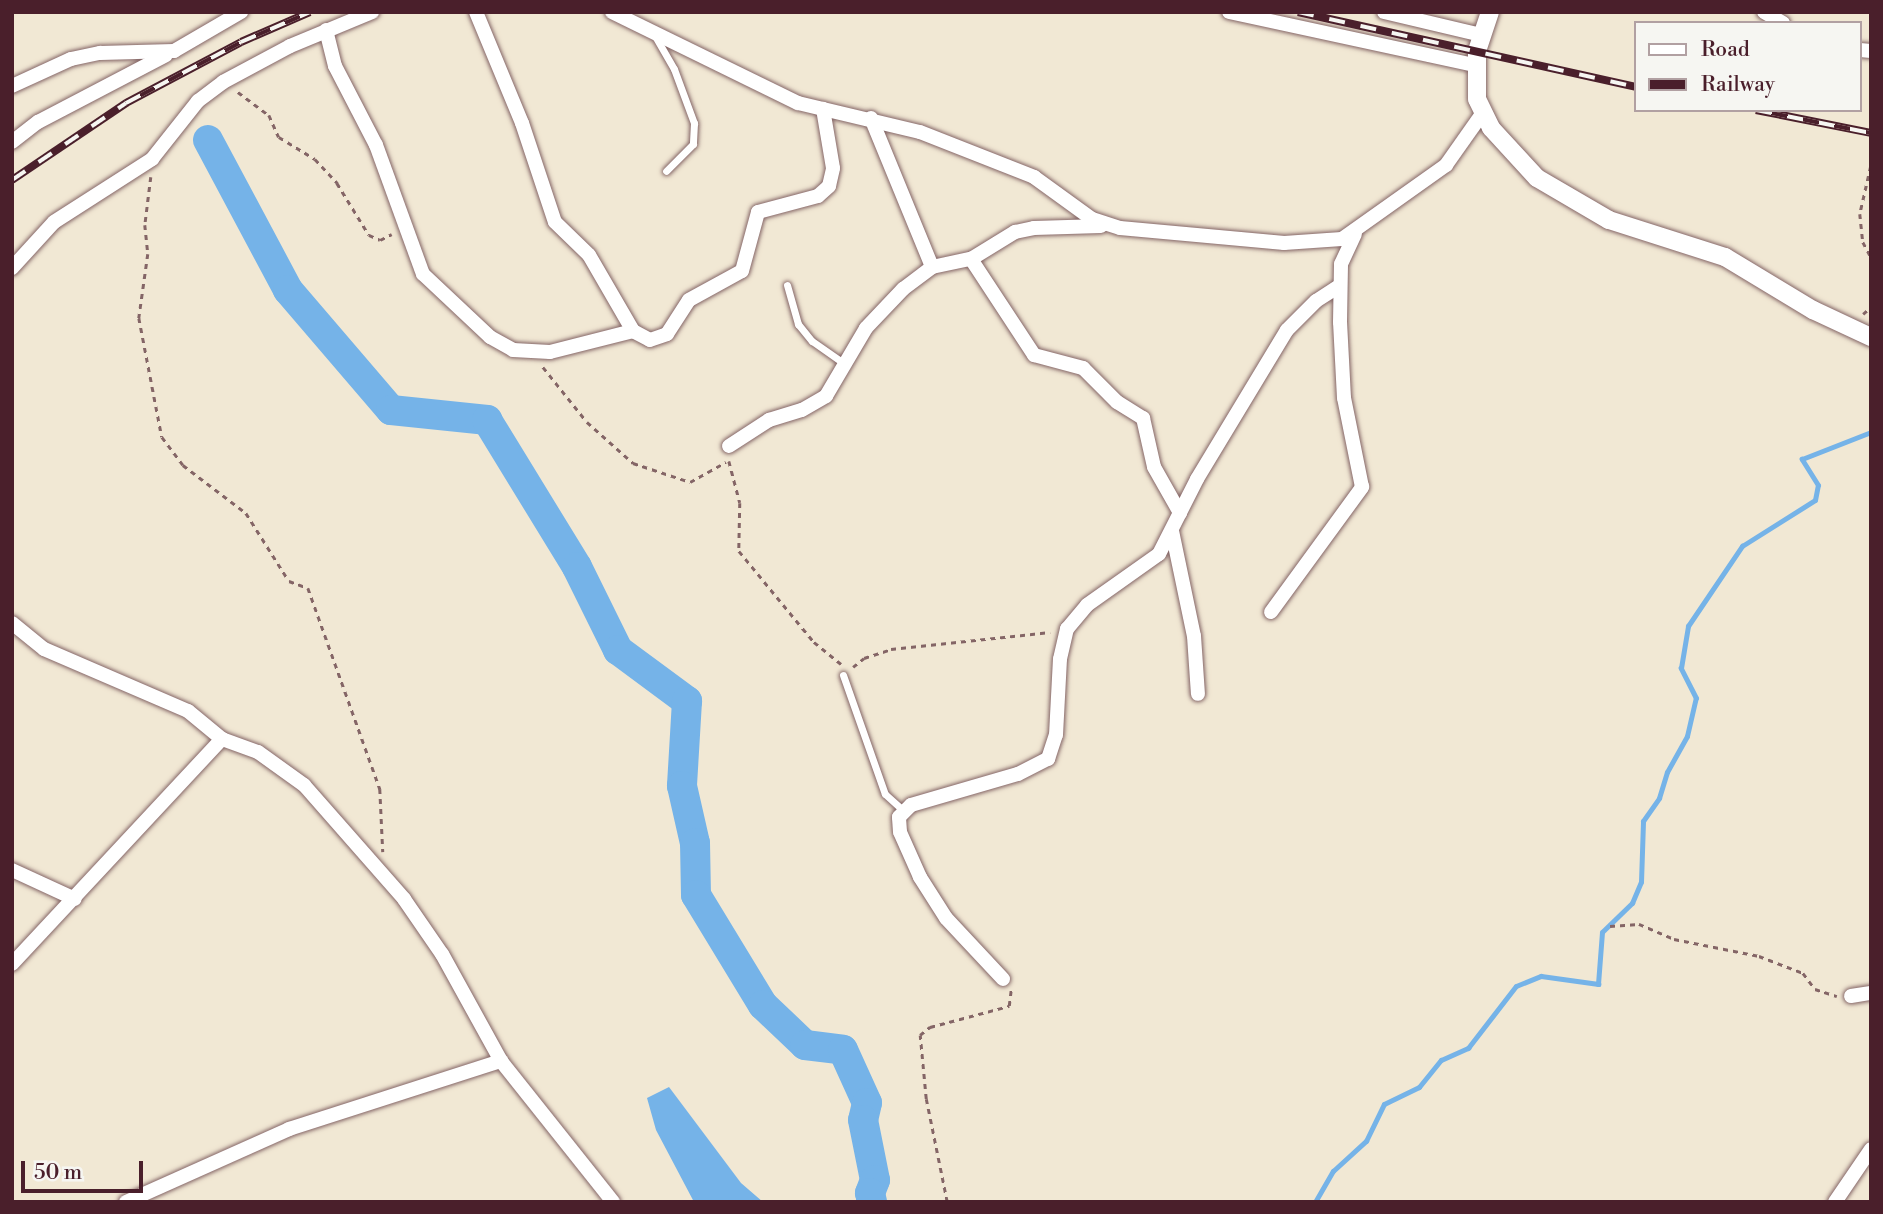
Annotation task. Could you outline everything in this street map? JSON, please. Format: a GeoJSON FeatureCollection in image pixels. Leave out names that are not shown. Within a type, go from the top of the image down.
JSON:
{"type":"FeatureCollection","features":[{"type":"Feature","properties":{"kind":"street"},"geometry":{"type":"LineString","coordinates":[[12,142],[38,122],[174,51],[241,12]]}},
{"type":"Feature","properties":{"kind":"street"},"geometry":{"type":"LineString","coordinates":[[12,268],[54,222],[152,159],[198,101],[223,82],[326,30],[372,12]]}},
{"type":"Feature","properties":{"kind":"street"},"geometry":{"type":"LineString","coordinates":[[476,12],[522,123],[555,222],[589,255],[633,331]]}},
{"type":"Feature","properties":{"kind":"street"},"geometry":{"type":"LineString","coordinates":[[612,12],[798,103],[871,118],[930,135],[1034,177],[1106,226]]}},
{"type":"Feature","properties":{"kind":"street"},"geometry":{"type":"LineString","coordinates":[[1229,12],[1475,65]]}},
{"type":"Feature","properties":{"kind":"street"},"geometry":{"type":"LineString","coordinates":[[1384,12],[1481,35]]}},
{"type":"Feature","properties":{"kind":"street"},"geometry":{"type":"LineString","coordinates":[[1490,12],[1481,35],[1475,65],[1482,114],[1523,166],[1553,189],[1626,227],[1725,257],[1821,314],[1871,337]]}},
{"type":"Feature","properties":{"kind":"street"},"geometry":{"type":"LineString","coordinates":[[1764,12],[1780,21]]}},
{"type":"Feature","properties":{"kind":"street"},"geometry":{"type":"LineString","coordinates":[[326,30],[335,66],[376,145],[423,274],[490,337],[526,352],[550,352],[633,331],[660,340],[689,300],[736,278],[746,262],[752,221],[758,212],[824,192],[833,168],[823,109]]}},
{"type":"Feature","properties":{"kind":"street"},"geometry":{"type":"LineString","coordinates":[[12,86],[40,70],[100,53],[174,51]]}},
{"type":"Feature","properties":{"kind":"street"},"geometry":{"type":"LineString","coordinates":[[729,446],[769,420],[815,404],[826,396],[866,328],[903,289],[932,267],[971,260],[1014,232],[1059,225],[1106,226],[1304,244],[1342,239],[1359,230],[1446,164],[1482,114]]}},
{"type":"Feature","properties":{"kind":"street"},"geometry":{"type":"LineString","coordinates":[[871,118],[932,267]]}},
{"type":"Feature","properties":{"kind":"street"},"geometry":{"type":"LineString","coordinates":[[1271,612],[1362,487],[1344,398],[1339,286],[1344,252],[1359,230]]}},
{"type":"Feature","properties":{"kind":"street"},"geometry":{"type":"LineString","coordinates":[[971,260],[1034,355],[1083,368],[1117,402],[1143,418],[1154,467],[1180,513]]}},
{"type":"Feature","properties":{"kind":"street"},"geometry":{"type":"LineString","coordinates":[[1003,979],[946,918],[920,877],[900,832],[903,810],[1018,774],[1048,759],[1056,735],[1060,659],[1067,629],[1087,606],[1151,563],[1287,330],[1317,301],[1339,286]]}},
{"type":"Feature","properties":{"kind":"street"},"geometry":{"type":"LineString","coordinates":[[1172,530],[1194,636],[1198,694]]}},
{"type":"Feature","properties":{"kind":"street"},"geometry":{"type":"LineString","coordinates":[[12,623],[44,649],[188,711],[222,738],[258,752],[304,785],[384,873],[442,954],[501,1061],[613,1202]]}},
{"type":"Feature","properties":{"kind":"street"},"geometry":{"type":"LineString","coordinates":[[12,964],[222,738]]}},
{"type":"Feature","properties":{"kind":"street"},"geometry":{"type":"LineString","coordinates":[[12,870],[75,899]]}},
{"type":"Feature","properties":{"kind":"street"},"geometry":{"type":"LineString","coordinates":[[1851,996],[1871,993]]}},
{"type":"Feature","properties":{"kind":"street"},"geometry":{"type":"LineString","coordinates":[[127,1202],[289,1129],[501,1061]]}},
{"type":"Feature","properties":{"kind":"street"},"geometry":{"type":"LineString","coordinates":[[1835,1202],[1871,1149]]}},
{"type":"Feature","properties":{"kind":"lane"},"geometry":{"type":"LineString","coordinates":[[653,33],[674,69],[694,122],[693,144],[666,171]]}},
{"type":"Feature","properties":{"kind":"lane"},"geometry":{"type":"LineString","coordinates":[[788,285],[798,324],[813,341],[844,363]]}},
{"type":"Feature","properties":{"kind":"lane"},"geometry":{"type":"LineString","coordinates":[[843,675],[885,794],[903,810]]}},
{"type":"Feature","properties":{"kind":"path"},"geometry":{"type":"LineString","coordinates":[[223,82],[261,108],[279,137],[315,159],[337,183],[369,235],[380,240],[397,231]]}},
{"type":"Feature","properties":{"kind":"path"},"geometry":{"type":"LineString","coordinates":[[152,159],[145,225],[148,254],[139,318],[162,437],[183,465],[246,513],[289,581],[308,588],[380,789],[384,873]]}},
{"type":"Feature","properties":{"kind":"path"},"geometry":{"type":"LineString","coordinates":[[1871,166],[1860,214],[1863,242],[1871,257]]}},
{"type":"Feature","properties":{"kind":"path"},"geometry":{"type":"LineString","coordinates":[[526,352],[551,375],[587,422],[633,463],[690,482],[711,474],[729,460],[740,503],[739,551],[814,642],[841,662],[843,675]]}},
{"type":"Feature","properties":{"kind":"path"},"geometry":{"type":"LineString","coordinates":[[843,675],[864,658],[891,649],[1067,629]]}},
{"type":"Feature","properties":{"kind":"path"},"geometry":{"type":"LineString","coordinates":[[1610,926],[1639,924],[1674,939],[1759,956],[1802,974],[1815,989],[1830,996],[1851,996]]}},
{"type":"Feature","properties":{"kind":"path"},"geometry":{"type":"LineString","coordinates":[[947,1202],[926,1099],[920,1035],[930,1027],[1009,1006],[1013,998],[1003,979]]}},
{"type":"Feature","properties":{"kind":"water"},"geometry":{"type":"Polygon","coordinates":[[[669,1087],[741,1183],[763,1202],[694,1202],[656,1130],[647,1098],[669,1087]]]}},
{"type":"Feature","properties":{"kind":"waterway"},"geometry":{"type":"LineString","coordinates":[[208,140],[288,290],[391,410],[487,420],[577,567],[618,650],[687,701],[682,786],[695,843],[696,895],[763,1005],[805,1045],[843,1050],[867,1103],[863,1120],[875,1180],[870,1193],[872,1202]]}},
{"type":"Feature","properties":{"kind":"waterway"},"geometry":{"type":"LineString","coordinates":[[1315,1202],[1333,1171],[1366,1141],[1384,1104],[1419,1087],[1441,1060],[1468,1048],[1516,986],[1541,976],[1598,984],[1602,932],[1632,903],[1641,882],[1643,821],[1659,798],[1667,772],[1687,736],[1696,698],[1681,668],[1688,626],[1742,546],[1815,500],[1818,485],[1802,459],[1871,432]]}},
{"type":"Feature","properties":{"kind":"railway"},"geometry":{"type":"LineString","coordinates":[[12,180],[126,103],[241,42],[310,12]]}},
{"type":"Feature","properties":{"kind":"railway"},"geometry":{"type":"LineString","coordinates":[[1298,12],[1634,87]]}},
{"type":"Feature","properties":{"kind":"railway"},"geometry":{"type":"LineString","coordinates":[[1766,112],[1871,133]]}}]}
